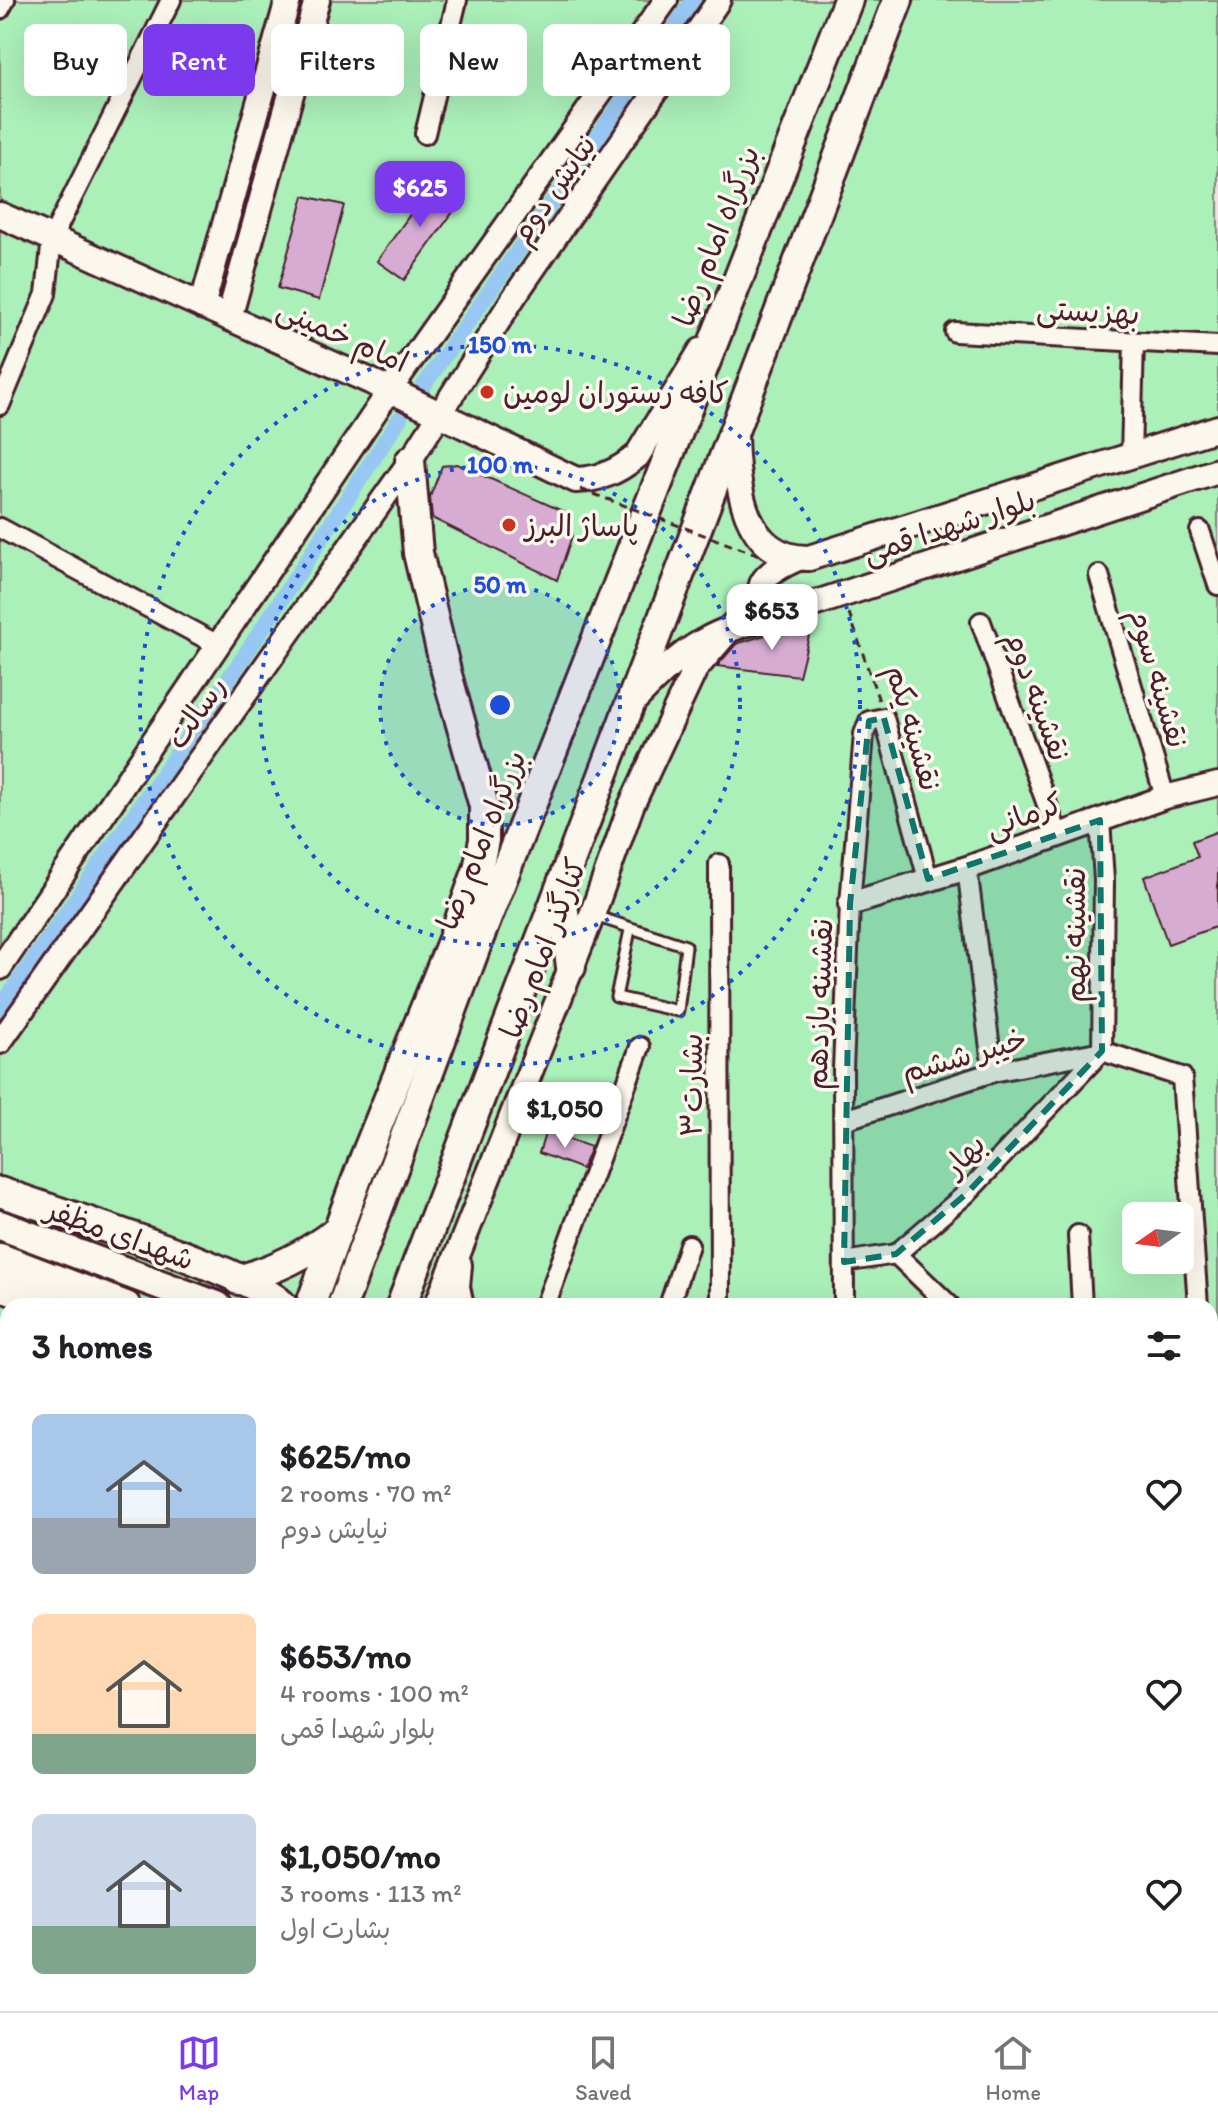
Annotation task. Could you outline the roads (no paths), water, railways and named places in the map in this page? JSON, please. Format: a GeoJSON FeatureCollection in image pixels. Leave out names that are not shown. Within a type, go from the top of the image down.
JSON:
{"type":"FeatureCollection","features":[{"type":"Feature","properties":{"kind":"main road"},"geometry":{"type":"LineString","coordinates":[[202,306],[288,0]]}},
{"type":"Feature","properties":{"kind":"main road"},"geometry":{"type":"LineString","coordinates":[[229,318],[317,0]]}},
{"type":"Feature","properties":{"kind":"main road","name":"بزرگراه امام رضا"},"geometry":{"type":"LineString","coordinates":[[345,1298],[479,938],[848,0]]}},
{"type":"Feature","properties":{"kind":"main road"},"geometry":{"type":"LineString","coordinates":[[404,1298],[898,0]]}},
{"type":"Feature","properties":{"kind":"main road","name":"امام خمینی"},"geometry":{"type":"LineString","coordinates":[[0,215],[390,390],[576,480],[599,479],[621,469],[651,438],[718,325]]}},
{"type":"Feature","properties":{"kind":"main road"},"geometry":{"type":"LineString","coordinates":[[735,428],[740,496],[751,521],[763,542],[798,558]]}},
{"type":"Feature","properties":{"kind":"main road","name":"بلوار شهدا قمی"},"geometry":{"type":"LineString","coordinates":[[798,558],[844,548],[1218,428]]}},
{"type":"Feature","properties":{"kind":"main road"},"geometry":{"type":"LineString","coordinates":[[313,1298],[453,939],[478,869],[484,840],[484,806],[446,671],[418,553],[410,461]]}},
{"type":"Feature","properties":{"kind":"main road","name":"بلوار شهدا قمی"},"geometry":{"type":"LineString","coordinates":[[630,705],[678,656],[707,636],[732,626],[843,595],[1218,471]]}},
{"type":"Feature","properties":{"kind":"main road"},"geometry":{"type":"LineString","coordinates":[[789,612],[770,605],[761,591],[761,585],[773,569],[798,558]]}},
{"type":"Feature","properties":{"kind":"main road","name":"کنارگذر امام رضا"},"geometry":{"type":"LineString","coordinates":[[440,1298],[592,915],[631,806],[695,669],[732,626]]}},
{"type":"Feature","properties":{"kind":"main road"},"geometry":{"type":"LineString","coordinates":[[561,890],[571,967]]}},
{"type":"Feature","properties":{"kind":"main road"},"geometry":{"type":"LineString","coordinates":[[0,1192],[145,1242],[277,1298]]}},
{"type":"Feature","properties":{"kind":"main road","name":"شهدای مظفر"},"geometry":{"type":"LineString","coordinates":[[0,1225],[196,1298]]}},
{"type":"Feature","properties":{"kind":"main road"},"geometry":{"type":"LineString","coordinates":[[238,1280],[275,1270],[310,1251],[339,1229]]}},
{"type":"Feature","properties":{"kind":"main road"},"geometry":{"type":"LineString","coordinates":[[459,1298],[457,1287],[463,1235]]}},
{"type":"Feature","properties":{"kind":"main road"},"geometry":{"type":"LineString","coordinates":[[0,1258],[105,1298]]}},
{"type":"Feature","properties":{"kind":"main road"},"geometry":{"type":"LineString","coordinates":[[0,1286],[31,1298]]}},
{"type":"Feature","properties":{"kind":"street"},"geometry":{"type":"LineString","coordinates":[[0,9],[5,0]]}},
{"type":"Feature","properties":{"kind":"street"},"geometry":{"type":"LineString","coordinates":[[0,405],[46,294],[52,238],[171,0]]}},
{"type":"Feature","properties":{"kind":"street"},"geometry":{"type":"LineString","coordinates":[[425,134],[457,0]]}},
{"type":"Feature","properties":{"kind":"street","name":"نیایش دوم"},"geometry":{"type":"LineString","coordinates":[[390,390],[666,0]]}},
{"type":"Feature","properties":{"kind":"street","name":"نیایش دوم"},"geometry":{"type":"LineString","coordinates":[[438,413],[719,0]]}},
{"type":"Feature","properties":{"kind":"street","name":"بهزیستی"},"geometry":{"type":"LineString","coordinates":[[955,332],[1218,346]]}},
{"type":"Feature","properties":{"kind":"street"},"geometry":{"type":"LineString","coordinates":[[1131,457],[1134,341]]}},
{"type":"Feature","properties":{"kind":"street","name":"رسالت"},"geometry":{"type":"LineString","coordinates":[[0,968],[390,390]]}},
{"type":"Feature","properties":{"kind":"street","name":"رسالت"},"geometry":{"type":"LineString","coordinates":[[0,1042],[410,461],[438,413]]}},
{"type":"Feature","properties":{"kind":"street","name":"رسالت"},"geometry":{"type":"LineString","coordinates":[[0,528],[218,645]]}},
{"type":"Feature","properties":{"kind":"street"},"geometry":{"type":"LineString","coordinates":[[1200,531],[1218,585]]}},
{"type":"Feature","properties":{"kind":"street","name":"نقشینه سوم"},"geometry":{"type":"LineString","coordinates":[[1099,575],[1165,797]]}},
{"type":"Feature","properties":{"kind":"street","name":"نقشینه دوم"},"geometry":{"type":"LineString","coordinates":[[981,622],[1058,835]]}},
{"type":"Feature","properties":{"kind":"street","name":"نقشینه یکم"},"geometry":{"type":"LineString","coordinates":[[884,718],[928,879]]}},
{"type":"Feature","properties":{"kind":"street","name":"نقشینه یازدهم"},"geometry":{"type":"LineString","coordinates":[[844,1298],[844,1120],[850,904],[864,734],[869,721],[884,718]]}},
{"type":"Feature","properties":{"kind":"street","name":"کرمانی"},"geometry":{"type":"LineString","coordinates":[[850,904],[967,868],[1165,797],[1218,784]]}},
{"type":"Feature","properties":{"kind":"street","name":"نقشینه نهم"},"geometry":{"type":"LineString","coordinates":[[1100,820],[1104,880],[1102,1051]]}},
{"type":"Feature","properties":{"kind":"street","name":"بشارت۳"},"geometry":{"type":"LineString","coordinates":[[719,864],[720,1298]]}},
{"type":"Feature","properties":{"kind":"street"},"geometry":{"type":"LineString","coordinates":[[967,868],[993,1072]]}},
{"type":"Feature","properties":{"kind":"street"},"geometry":{"type":"LineString","coordinates":[[548,1298],[640,1047]]}},
{"type":"Feature","properties":{"kind":"street"},"geometry":{"type":"LineString","coordinates":[[1102,1051],[1182,1077],[1197,1298]]}},
{"type":"Feature","properties":{"kind":"street","name":"خیبر ششم"},"geometry":{"type":"LineString","coordinates":[[844,1120],[993,1072],[1102,1051]]}},
{"type":"Feature","properties":{"kind":"street","name":"بهار"},"geometry":{"type":"LineString","coordinates":[[896,1254],[966,1194],[1102,1051]]}},
{"type":"Feature","properties":{"kind":"street"},"geometry":{"type":"LineString","coordinates":[[1078,1235],[1082,1298]]}},
{"type":"Feature","properties":{"kind":"street"},"geometry":{"type":"LineString","coordinates":[[672,1298],[689,1245]]}},
{"type":"Feature","properties":{"kind":"street"},"geometry":{"type":"LineString","coordinates":[[844,1262],[896,1254],[942,1298]]}},
{"type":"Feature","properties":{"kind":"lane"},"geometry":{"type":"LineString","coordinates":[[592,915],[686,946],[678,1011],[616,997],[630,930]]}},
{"type":"Feature","properties":{"kind":"waterway"},"geometry":{"type":"LineString","coordinates":[[422,388],[693,0]]}},
{"type":"Feature","properties":{"kind":"waterway"},"geometry":{"type":"LineString","coordinates":[[0,1008],[243,658],[400,418]]}},
{"type":"Feature","properties":{"kind":"place","name":"کافه رستوران لومین"},"geometry":{"type":"Point","coordinates":[487,392]}},
{"type":"Feature","properties":{"kind":"place","name":"پاساژ البرز"},"geometry":{"type":"Point","coordinates":[509,525]}}]}
